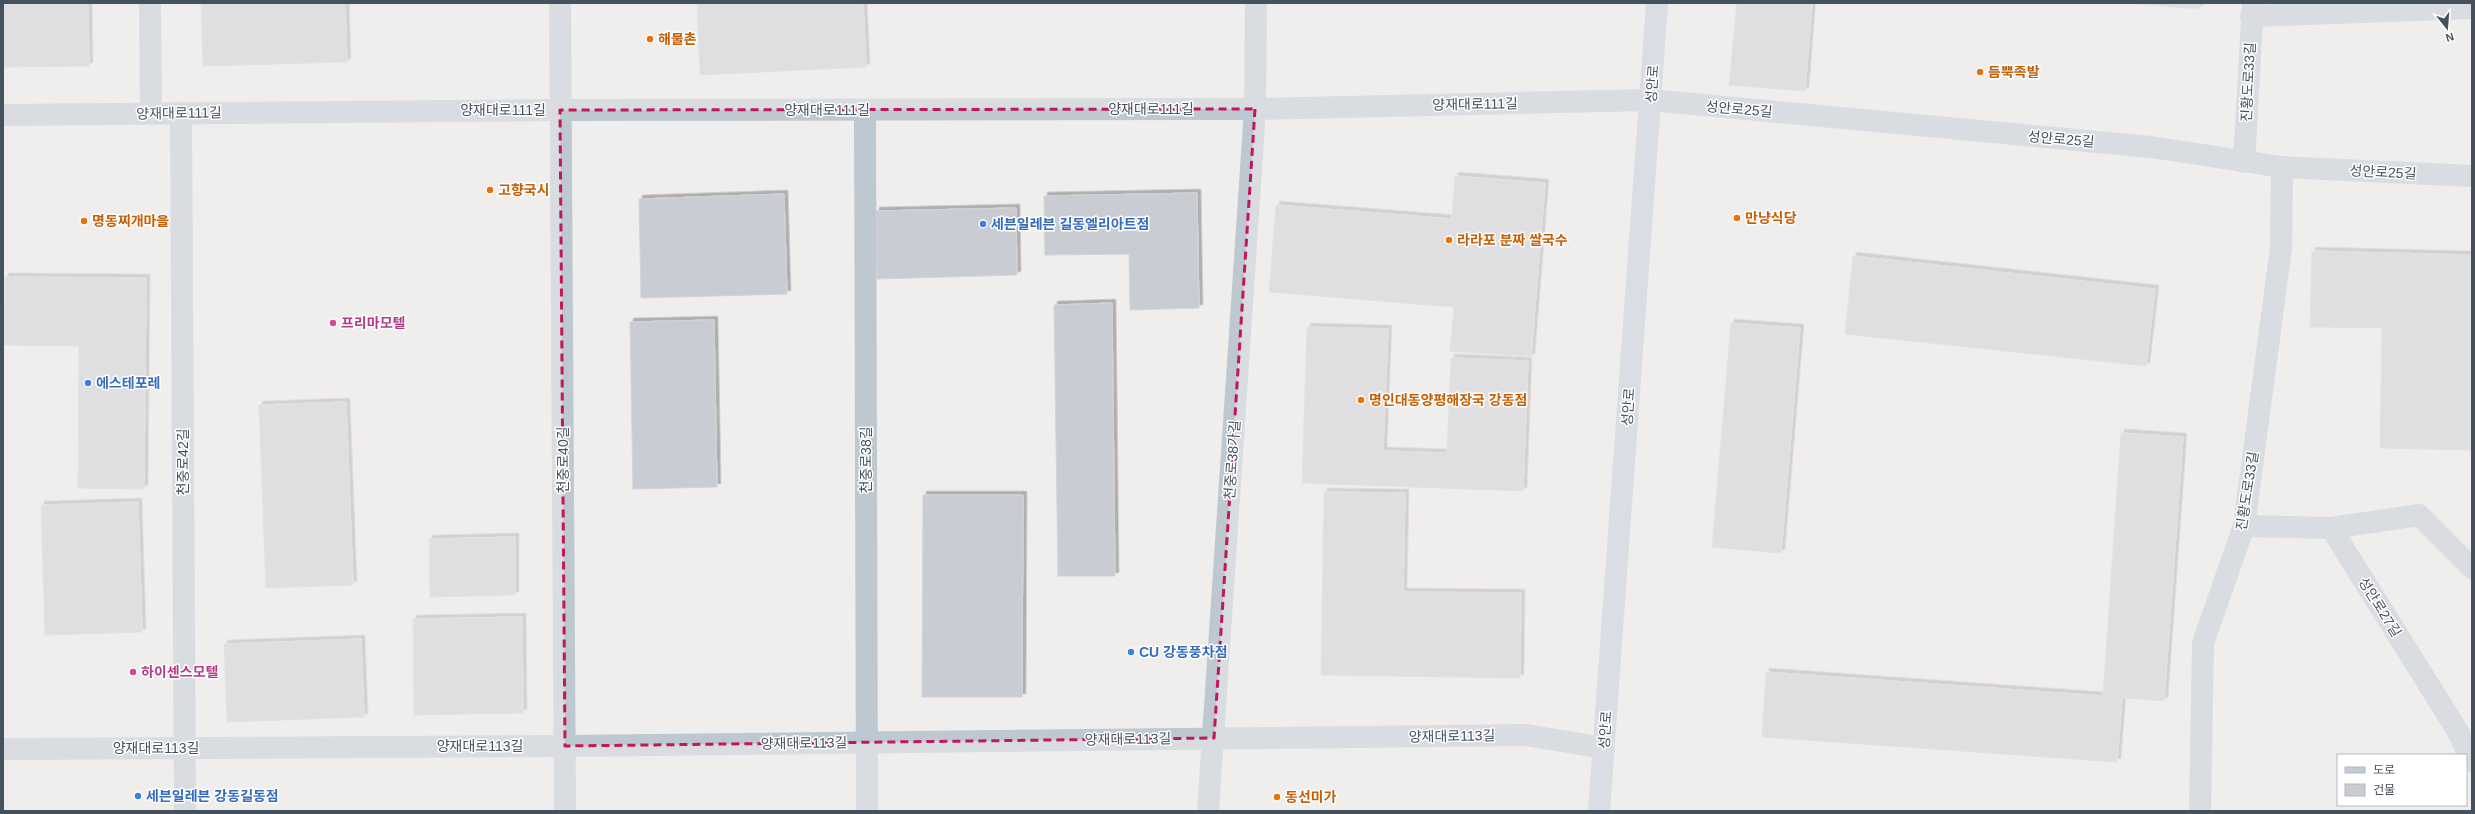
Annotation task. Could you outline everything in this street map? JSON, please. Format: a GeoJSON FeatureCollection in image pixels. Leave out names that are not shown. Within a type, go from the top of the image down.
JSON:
{"type":"FeatureCollection","features":[{"type":"Feature","properties":{"kind":"main road","name":"성안로"},"geometry":{"type":"LineString","coordinates":[[1599,811],[1657,3]]}},
{"type":"Feature","properties":{"kind":"street"},"geometry":{"type":"LineString","coordinates":[[150,3],[151,113]]}},
{"type":"Feature","properties":{"kind":"street","name":"천중로40길"},"geometry":{"type":"LineString","coordinates":[[560,3],[565,811]]}},
{"type":"Feature","properties":{"kind":"street","name":"천중로38가길"},"geometry":{"type":"LineString","coordinates":[[1208,811],[1255,109],[1256,3]]}},
{"type":"Feature","properties":{"kind":"street"},"geometry":{"type":"LineString","coordinates":[[2252,10],[2472,8]]}},
{"type":"Feature","properties":{"kind":"street","name":"진황도로33길"},"geometry":{"type":"LineString","coordinates":[[2244,162],[2252,10]]}},
{"type":"Feature","properties":{"kind":"street","name":"양재대로111길"},"geometry":{"type":"LineString","coordinates":[[3,115],[560,110],[1255,109],[1650,100]]}},
{"type":"Feature","properties":{"kind":"street","name":"성안로25길"},"geometry":{"type":"LineString","coordinates":[[1650,100],[2151,147],[2282,167],[2472,176]]}},
{"type":"Feature","properties":{"kind":"street","name":"천중로38길"},"geometry":{"type":"LineString","coordinates":[[865,110],[867,811]]}},
{"type":"Feature","properties":{"kind":"street","name":"천중로42길"},"geometry":{"type":"LineString","coordinates":[[181,113],[184,811]]}},
{"type":"Feature","properties":{"kind":"street","name":"진황도로33길"},"geometry":{"type":"LineString","coordinates":[[2200,811],[2203,643],[2244,526],[2281,248],[2282,167]]}},
{"type":"Feature","properties":{"kind":"street"},"geometry":{"type":"LineString","coordinates":[[2244,526],[2331,528],[2419,515],[2472,568]]}},
{"type":"Feature","properties":{"kind":"street","name":"성안로27길"},"geometry":{"type":"LineString","coordinates":[[2331,528],[2456,730],[2472,761]]}},
{"type":"Feature","properties":{"kind":"street","name":"양재대로113길"},"geometry":{"type":"LineString","coordinates":[[3,749],[565,746],[1526,735],[1604,748]]}},
{"type":"Feature","properties":{"kind":"highlighted area"},"geometry":{"type":"Polygon","coordinates":[[[1255,109],[1214,738],[565,746],[560,110],[1255,109]]]}},
{"type":"Feature","properties":{"kind":"building"},"geometry":{"type":"Polygon","coordinates":[[[3,3],[88,3],[89,66],[3,67],[3,3]]]}},
{"type":"Feature","properties":{"kind":"building"},"geometry":{"type":"Polygon","coordinates":[[[201,3],[345,3],[347,62],[203,66],[201,3]]]}},
{"type":"Feature","properties":{"kind":"building"},"geometry":{"type":"Polygon","coordinates":[[[697,3],[863,3],[866,67],[700,75],[697,3]]]}},
{"type":"Feature","properties":{"kind":"building"},"geometry":{"type":"Polygon","coordinates":[[[1737,3],[1812,3],[1805,91],[1729,85],[1737,3]]]}},
{"type":"Feature","properties":{"kind":"building"},"geometry":{"type":"Polygon","coordinates":[[[2126,3],[2199,3],[2199,9],[2126,3]]]}},
{"type":"Feature","properties":{"kind":"building"},"geometry":{"type":"Polygon","coordinates":[[[1455,176],[1545,183],[1531,357],[1450,351],[1454,307],[1269,292],[1276,205],[1452,219],[1455,176]]]}},
{"type":"Feature","properties":{"kind":"building"},"geometry":{"type":"Polygon","coordinates":[[[1197,193],[1199,308],[1130,310],[1129,254],[1045,255],[1044,196],[1197,193]]]}},
{"type":"Feature","properties":{"kind":"building"},"geometry":{"type":"Polygon","coordinates":[[[784,194],[787,294],[641,298],[639,199],[784,194]]]}},
{"type":"Feature","properties":{"kind":"building"},"geometry":{"type":"Polygon","coordinates":[[[1016,208],[1017,275],[877,279],[876,211],[1016,208]]]}},
{"type":"Feature","properties":{"kind":"building"},"geometry":{"type":"Polygon","coordinates":[[[2312,251],[2472,255],[2472,450],[2380,448],[2382,328],[2310,327],[2312,251]]]}},
{"type":"Feature","properties":{"kind":"building"},"geometry":{"type":"Polygon","coordinates":[[[1853,256],[2155,289],[2146,366],[1845,334],[1853,256]]]}},
{"type":"Feature","properties":{"kind":"building"},"geometry":{"type":"Polygon","coordinates":[[[5,277],[146,278],[144,489],[78,488],[79,346],[4,345],[5,277]]]}},
{"type":"Feature","properties":{"kind":"building"},"geometry":{"type":"Polygon","coordinates":[[[1112,303],[1115,576],[1058,576],[1054,305],[1112,303]]]}},
{"type":"Feature","properties":{"kind":"building"},"geometry":{"type":"Polygon","coordinates":[[[714,320],[717,487],[633,489],[630,322],[714,320]]]}},
{"type":"Feature","properties":{"kind":"building"},"geometry":{"type":"Polygon","coordinates":[[[1731,323],[1800,328],[1781,553],[1712,547],[1731,323]]]}},
{"type":"Feature","properties":{"kind":"building"},"geometry":{"type":"Polygon","coordinates":[[[1307,327],[1388,329],[1383,451],[1447,453],[1451,358],[1528,361],[1523,491],[1302,483],[1307,327]]]}},
{"type":"Feature","properties":{"kind":"building"},"geometry":{"type":"Polygon","coordinates":[[[346,402],[353,585],[266,588],[259,405],[346,402]]]}},
{"type":"Feature","properties":{"kind":"building"},"geometry":{"type":"Polygon","coordinates":[[[2121,433],[2183,437],[2164,701],[2122,698],[2117,762],[1762,737],[1766,672],[2103,696],[2121,433]]]}},
{"type":"Feature","properties":{"kind":"building"},"geometry":{"type":"Polygon","coordinates":[[[1324,492],[1405,493],[1403,592],[1521,593],[1520,678],[1321,675],[1324,492]]]}},
{"type":"Feature","properties":{"kind":"building"},"geometry":{"type":"Polygon","coordinates":[[[923,495],[1023,495],[1022,697],[922,697],[923,495]]]}},
{"type":"Feature","properties":{"kind":"building"},"geometry":{"type":"Polygon","coordinates":[[[138,502],[142,632],[45,635],[41,505],[138,502]]]}},
{"type":"Feature","properties":{"kind":"building"},"geometry":{"type":"Polygon","coordinates":[[[515,537],[515,595],[430,597],[429,539],[515,537]]]}},
{"type":"Feature","properties":{"kind":"building"},"geometry":{"type":"Polygon","coordinates":[[[522,617],[523,713],[414,715],[413,619],[522,617]]]}},
{"type":"Feature","properties":{"kind":"building"},"geometry":{"type":"Polygon","coordinates":[[[361,639],[364,717],[227,722],[224,644],[361,639]]]}},
{"type":"Feature","properties":{"kind":"place","name":"해물촌"},"geometry":{"type":"Point","coordinates":[650,39]}},
{"type":"Feature","properties":{"kind":"place","name":"듬뿍족발"},"geometry":{"type":"Point","coordinates":[1980,72]}},
{"type":"Feature","properties":{"kind":"place","name":"고향국시"},"geometry":{"type":"Point","coordinates":[490,190]}},
{"type":"Feature","properties":{"kind":"place","name":"만냥식당"},"geometry":{"type":"Point","coordinates":[1737,218]}},
{"type":"Feature","properties":{"kind":"place","name":"명동찌개마을"},"geometry":{"type":"Point","coordinates":[84,221]}},
{"type":"Feature","properties":{"kind":"place","name":"세븐일레븐 길동엘리아트점"},"geometry":{"type":"Point","coordinates":[983,224]}},
{"type":"Feature","properties":{"kind":"place","name":"라라포 분짜 쌀국수"},"geometry":{"type":"Point","coordinates":[1449,240]}},
{"type":"Feature","properties":{"kind":"place","name":"프리마모텔"},"geometry":{"type":"Point","coordinates":[333,323]}},
{"type":"Feature","properties":{"kind":"place","name":"에스테포레"},"geometry":{"type":"Point","coordinates":[88,383]}},
{"type":"Feature","properties":{"kind":"place","name":"명인대동양평해장국 강동점"},"geometry":{"type":"Point","coordinates":[1361,400]}},
{"type":"Feature","properties":{"kind":"place","name":"CU 강동풍차점"},"geometry":{"type":"Point","coordinates":[1131,652]}},
{"type":"Feature","properties":{"kind":"place","name":"하이센스모텔"},"geometry":{"type":"Point","coordinates":[133,672]}},
{"type":"Feature","properties":{"kind":"place","name":"세븐일레븐 강동길동점"},"geometry":{"type":"Point","coordinates":[138,796]}},
{"type":"Feature","properties":{"kind":"place","name":"동선미가"},"geometry":{"type":"Point","coordinates":[1277,797]}}]}
